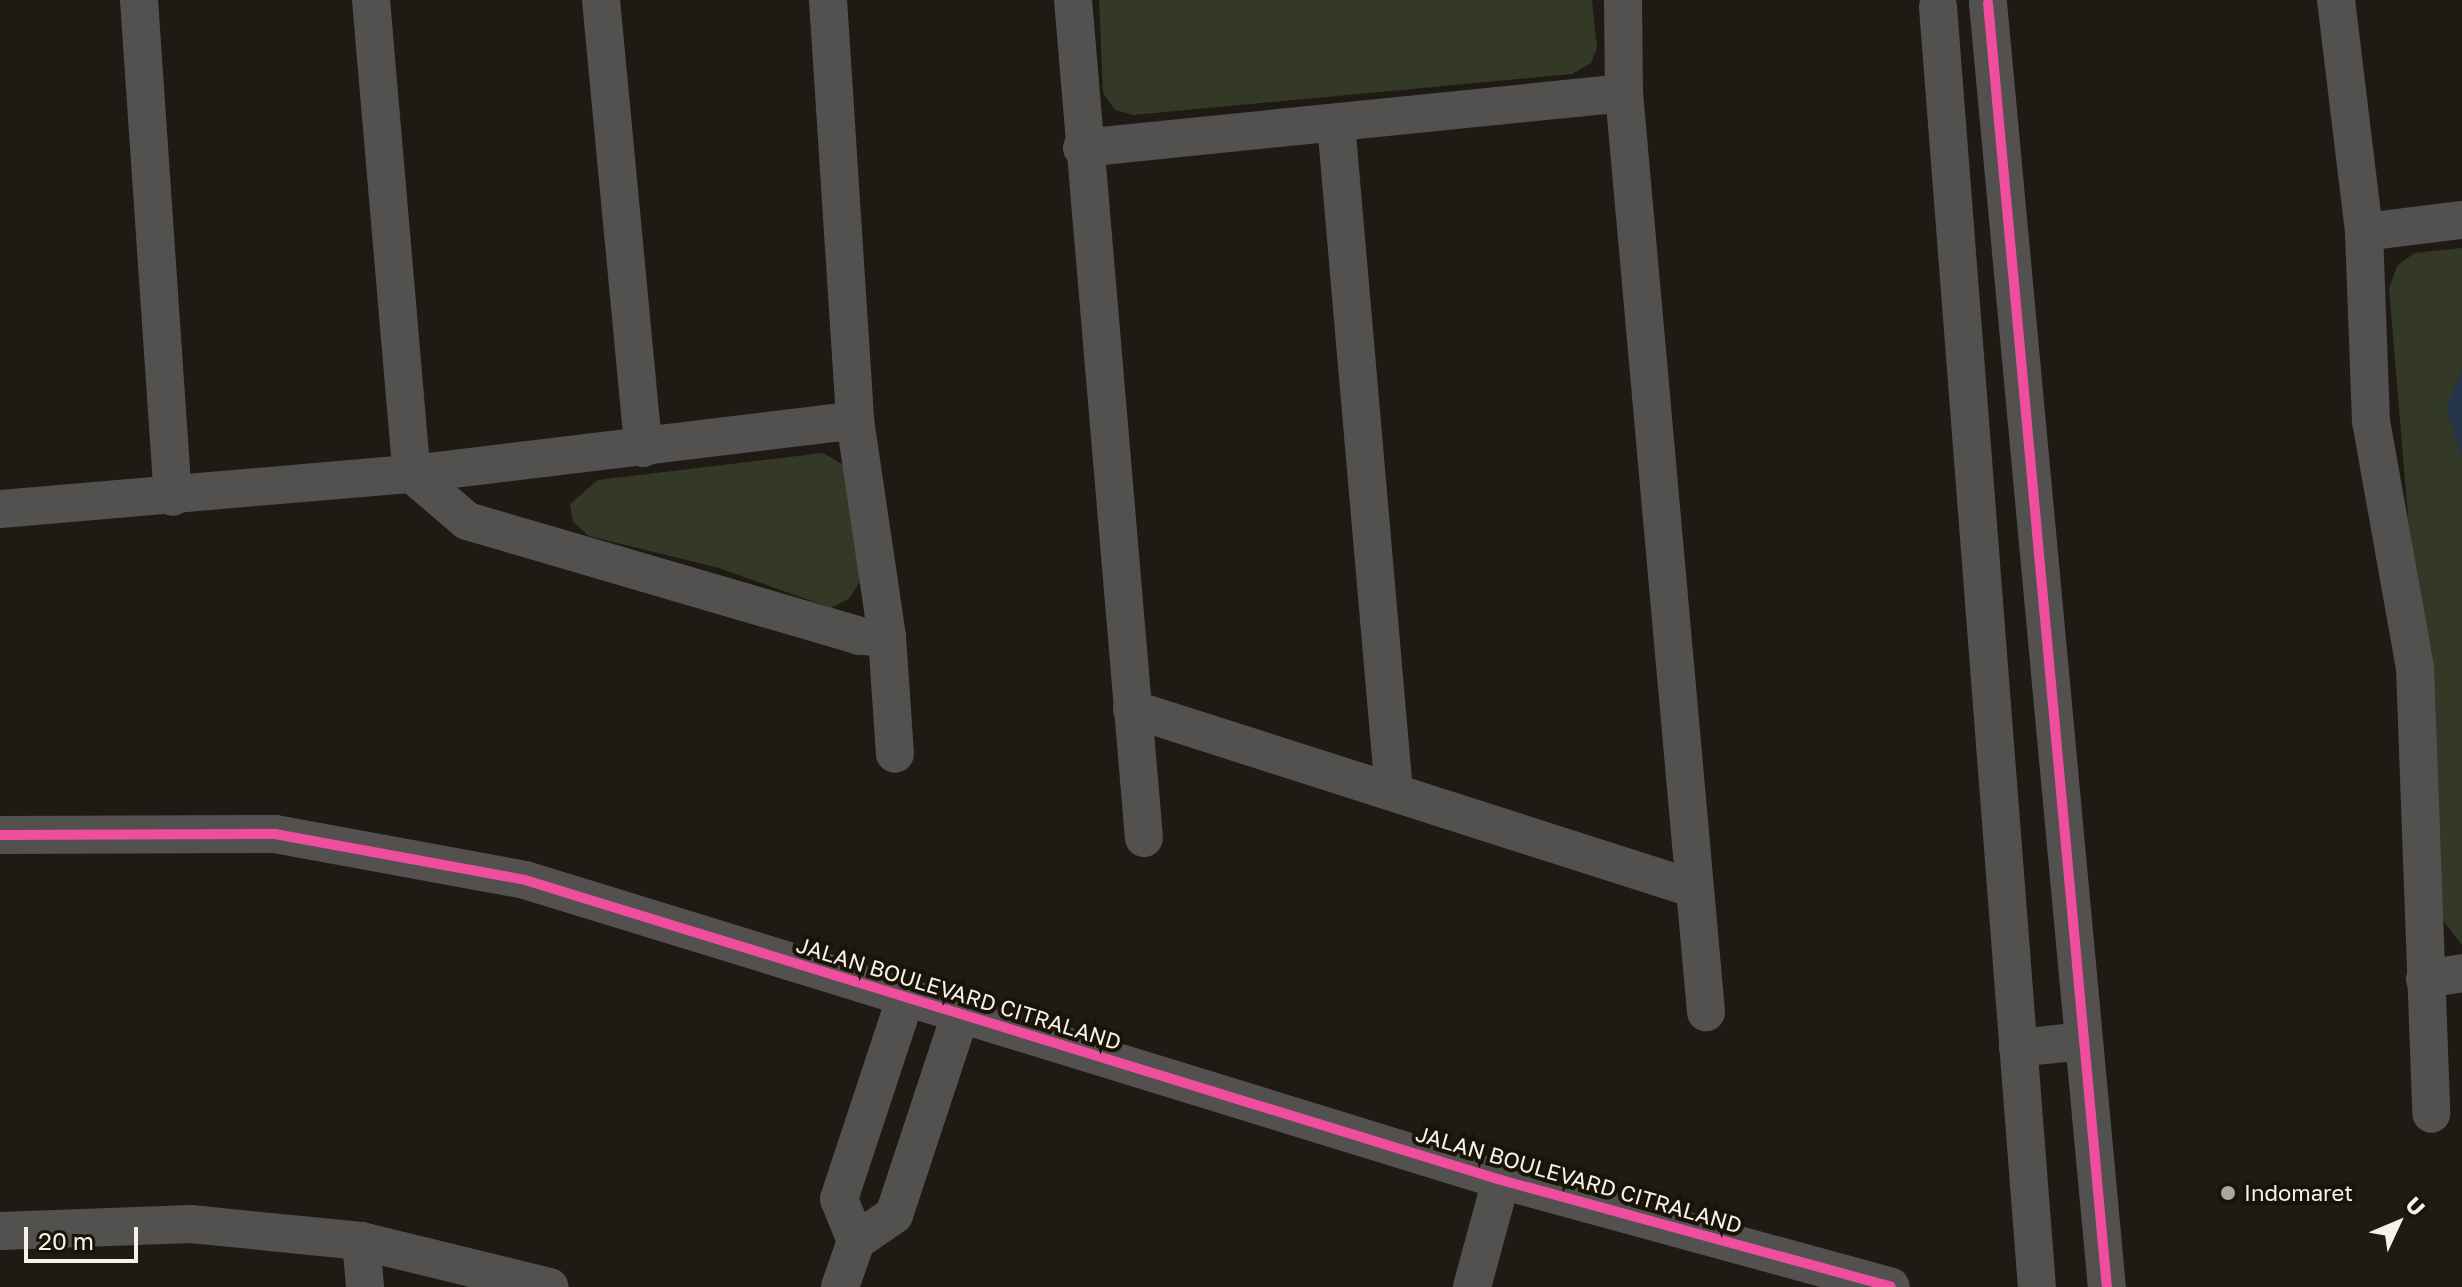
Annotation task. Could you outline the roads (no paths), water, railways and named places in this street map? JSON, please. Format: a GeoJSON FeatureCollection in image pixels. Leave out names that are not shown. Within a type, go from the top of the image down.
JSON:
{"type":"FeatureCollection","features":[{"type":"Feature","properties":{"kind":"street"},"geometry":{"type":"LineString","coordinates":[[139,0],[173,497]]}},
{"type":"Feature","properties":{"kind":"street"},"geometry":{"type":"LineString","coordinates":[[371,0],[412,474],[467,521],[859,636],[887,637]]}},
{"type":"Feature","properties":{"kind":"street"},"geometry":{"type":"LineString","coordinates":[[601,0],[643,448]]}},
{"type":"Feature","properties":{"kind":"street"},"geometry":{"type":"LineString","coordinates":[[828,0],[855,420],[887,637],[895,754]]}},
{"type":"Feature","properties":{"kind":"street"},"geometry":{"type":"LineString","coordinates":[[1073,0],[1082,148],[1144,838]]}},
{"type":"Feature","properties":{"kind":"street"},"geometry":{"type":"LineString","coordinates":[[1623,0],[1624,93],[1706,1012]]}},
{"type":"Feature","properties":{"kind":"street"},"geometry":{"type":"LineString","coordinates":[[2336,0],[2364,232],[2371,421],[2415,668],[2444,976],[2431,1114]]}},
{"type":"Feature","properties":{"kind":"street"},"geometry":{"type":"LineString","coordinates":[[2037,1287],[1933,4],[1989,1],[2107,1287]]}},
{"type":"Feature","properties":{"kind":"street"},"geometry":{"type":"LineString","coordinates":[[1082,148],[1624,93]]}},
{"type":"Feature","properties":{"kind":"street"},"geometry":{"type":"LineString","coordinates":[[1336,123],[1394,792]]}},
{"type":"Feature","properties":{"kind":"street"},"geometry":{"type":"LineString","coordinates":[[2364,232],[2462,220]]}},
{"type":"Feature","properties":{"kind":"street"},"geometry":{"type":"LineString","coordinates":[[0,509],[173,497],[412,474],[855,420]]}},
{"type":"Feature","properties":{"kind":"street"},"geometry":{"type":"LineString","coordinates":[[1132,709],[1695,889]]}},
{"type":"Feature","properties":{"kind":"street","name":"JALAN BOULEVARD CITRALAND"},"geometry":{"type":"LineString","coordinates":[[0,835],[275,834],[525,880],[1501,1180],[1891,1287]]}},
{"type":"Feature","properties":{"kind":"street"},"geometry":{"type":"LineString","coordinates":[[856,1241],[839,1199],[906,996]]}},
{"type":"Feature","properties":{"kind":"street"},"geometry":{"type":"LineString","coordinates":[[840,1287],[856,1241],[894,1215],[960,1015]]}},
{"type":"Feature","properties":{"kind":"street"},"geometry":{"type":"LineString","coordinates":[[2018,1048],[2084,1041]]}},
{"type":"Feature","properties":{"kind":"street"},"geometry":{"type":"LineString","coordinates":[[1472,1287],[1501,1180]]}},
{"type":"Feature","properties":{"kind":"street"},"geometry":{"type":"LineString","coordinates":[[1,1231],[191,1224],[361,1241],[549,1287]]}},
{"type":"Feature","properties":{"kind":"street"},"geometry":{"type":"LineString","coordinates":[[361,1241],[365,1287]]}},
{"type":"Feature","properties":{"kind":"water"},"geometry":{"type":"Polygon","coordinates":[[[2462,368],[2462,456],[2446,409],[2462,368]]]}},
{"type":"Feature","properties":{"kind":"place","name":"Indomaret"},"geometry":{"type":"Point","coordinates":[2228,1193]}}]}
